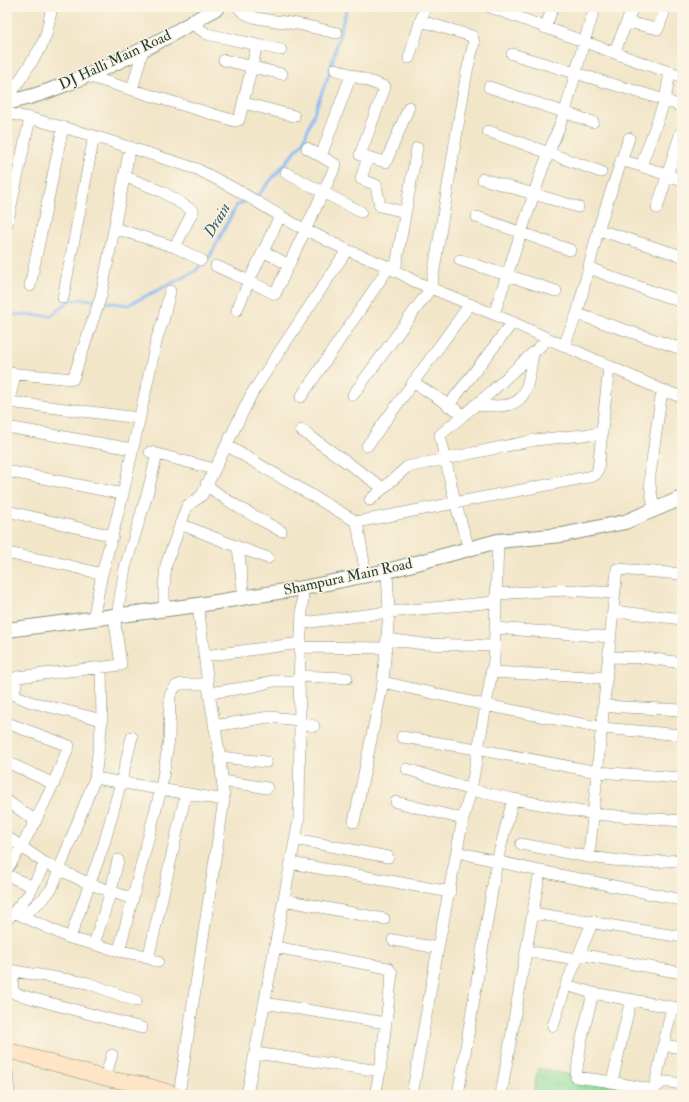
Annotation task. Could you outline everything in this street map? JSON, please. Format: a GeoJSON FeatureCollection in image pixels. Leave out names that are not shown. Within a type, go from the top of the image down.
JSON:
{"type":"FeatureCollection","features":[{"type":"Feature","properties":{"kind":"main road"},"geometry":{"type":"LineString","coordinates":[[7,1050],[144,1090],[178,1095]]}},
{"type":"Feature","properties":{"kind":"street"},"geometry":{"type":"LineString","coordinates":[[7,101],[41,47],[46,35],[52,7]]}},
{"type":"Feature","properties":{"kind":"street","name":"DJ Halli Main Road"},"geometry":{"type":"LineString","coordinates":[[7,101],[47,91],[87,76],[192,24],[218,7]]}},
{"type":"Feature","properties":{"kind":"street"},"geometry":{"type":"LineString","coordinates":[[238,7],[241,11],[263,20],[291,23],[337,33]]}},
{"type":"Feature","properties":{"kind":"street"},"geometry":{"type":"LineString","coordinates":[[409,58],[425,7]]}},
{"type":"Feature","properties":{"kind":"street"},"geometry":{"type":"LineString","coordinates":[[490,7],[614,53],[682,76]]}},
{"type":"Feature","properties":{"kind":"street"},"geometry":{"type":"LineString","coordinates":[[545,28],[553,7]]}},
{"type":"Feature","properties":{"kind":"street"},"geometry":{"type":"LineString","coordinates":[[494,314],[534,195],[565,112],[595,7]]}},
{"type":"Feature","properties":{"kind":"street"},"geometry":{"type":"LineString","coordinates":[[614,53],[633,7]]}},
{"type":"Feature","properties":{"kind":"street"},"geometry":{"type":"LineString","coordinates":[[627,22],[658,30],[666,7]]}},
{"type":"Feature","properties":{"kind":"street"},"geometry":{"type":"LineString","coordinates":[[353,395],[431,288],[467,72],[474,43],[472,36],[421,21]]}},
{"type":"Feature","properties":{"kind":"street"},"geometry":{"type":"LineString","coordinates":[[192,24],[207,34],[281,50]]}},
{"type":"Feature","properties":{"kind":"street"},"geometry":{"type":"LineString","coordinates":[[87,76],[235,121],[239,120],[244,103],[257,45]]}},
{"type":"Feature","properties":{"kind":"street"},"geometry":{"type":"LineString","coordinates":[[132,90],[142,49]]}},
{"type":"Feature","properties":{"kind":"street"},"geometry":{"type":"LineString","coordinates":[[512,54],[665,100],[682,107]]}},
{"type":"Feature","properties":{"kind":"street"},"geometry":{"type":"LineString","coordinates":[[224,60],[282,74]]}},
{"type":"Feature","properties":{"kind":"street"},"geometry":{"type":"LineString","coordinates":[[335,69],[385,87],[360,155],[386,162],[409,108]]}},
{"type":"Feature","properties":{"kind":"street"},"geometry":{"type":"LineString","coordinates":[[641,166],[665,100],[670,72]]}},
{"type":"Feature","properties":{"kind":"street"},"geometry":{"type":"LineString","coordinates":[[321,156],[351,75]]}},
{"type":"Feature","properties":{"kind":"street"},"geometry":{"type":"LineString","coordinates":[[489,87],[593,122]]}},
{"type":"Feature","properties":{"kind":"street"},"geometry":{"type":"LineString","coordinates":[[244,103],[294,116]]}},
{"type":"Feature","properties":{"kind":"street"},"geometry":{"type":"LineString","coordinates":[[7,113],[94,136],[197,169],[237,190],[305,230],[392,269],[414,281],[513,322],[662,390],[682,397]]}},
{"type":"Feature","properties":{"kind":"street"},"geometry":{"type":"LineString","coordinates":[[7,224],[8,211],[30,118]]}},
{"type":"Feature","properties":{"kind":"street"},"geometry":{"type":"LineString","coordinates":[[30,286],[63,127]]}},
{"type":"Feature","properties":{"kind":"street"},"geometry":{"type":"LineString","coordinates":[[488,131],[601,172]]}},
{"type":"Feature","properties":{"kind":"street"},"geometry":{"type":"LineString","coordinates":[[657,208],[681,132]]}},
{"type":"Feature","properties":{"kind":"street"},"geometry":{"type":"LineString","coordinates":[[63,298],[94,136]]}},
{"type":"Feature","properties":{"kind":"street"},"geometry":{"type":"LineString","coordinates":[[564,345],[577,314],[599,230],[629,138]]}},
{"type":"Feature","properties":{"kind":"street"},"geometry":{"type":"LineString","coordinates":[[130,148],[101,296],[73,379],[11,374],[8,406],[139,418]]}},
{"type":"Feature","properties":{"kind":"street"},"geometry":{"type":"LineString","coordinates":[[216,266],[275,294],[336,165],[307,148]]}},
{"type":"Feature","properties":{"kind":"street"},"geometry":{"type":"LineString","coordinates":[[300,397],[392,269],[417,148]]}},
{"type":"Feature","properties":{"kind":"street"},"geometry":{"type":"LineString","coordinates":[[368,157],[361,179],[376,185],[380,206],[405,212]]}},
{"type":"Feature","properties":{"kind":"street"},"geometry":{"type":"LineString","coordinates":[[621,160],[682,180]]}},
{"type":"Feature","properties":{"kind":"street"},"geometry":{"type":"LineString","coordinates":[[286,173],[360,212]]}},
{"type":"Feature","properties":{"kind":"street"},"geometry":{"type":"LineString","coordinates":[[124,176],[163,192],[193,211],[175,247]]}},
{"type":"Feature","properties":{"kind":"street"},"geometry":{"type":"LineString","coordinates":[[483,179],[578,207]]}},
{"type":"Feature","properties":{"kind":"street"},"geometry":{"type":"LineString","coordinates":[[237,310],[280,216]]}},
{"type":"Feature","properties":{"kind":"street"},"geometry":{"type":"LineString","coordinates":[[477,217],[570,250]]}},
{"type":"Feature","properties":{"kind":"street"},"geometry":{"type":"LineString","coordinates":[[114,228],[175,247],[201,260]]}},
{"type":"Feature","properties":{"kind":"street"},"geometry":{"type":"LineString","coordinates":[[599,230],[682,256]]}},
{"type":"Feature","properties":{"kind":"street"},"geometry":{"type":"LineString","coordinates":[[164,610],[166,565],[187,506],[200,497],[252,393],[348,250]]}},
{"type":"Feature","properties":{"kind":"street"},"geometry":{"type":"LineString","coordinates":[[263,251],[289,265]]}},
{"type":"Feature","properties":{"kind":"street"},"geometry":{"type":"LineString","coordinates":[[460,260],[556,291]]}},
{"type":"Feature","properties":{"kind":"street"},"geometry":{"type":"LineString","coordinates":[[590,268],[619,280],[682,302]]}},
{"type":"Feature","properties":{"kind":"street"},"geometry":{"type":"LineString","coordinates":[[93,619],[102,574],[123,494],[157,338],[163,321],[170,291]]}},
{"type":"Feature","properties":{"kind":"street"},"geometry":{"type":"LineString","coordinates":[[367,446],[470,304]]}},
{"type":"Feature","properties":{"kind":"street"},"geometry":{"type":"LineString","coordinates":[[577,314],[682,349]]}},
{"type":"Feature","properties":{"kind":"street"},"geometry":{"type":"LineString","coordinates":[[448,406],[513,322]]}},
{"type":"Feature","properties":{"kind":"street"},"geometry":{"type":"LineString","coordinates":[[469,549],[455,502],[440,435],[475,406],[548,339]]}},
{"type":"Feature","properties":{"kind":"street"},"geometry":{"type":"LineString","coordinates":[[475,406],[495,407],[517,402],[528,387],[533,353]]}},
{"type":"Feature","properties":{"kind":"street"},"geometry":{"type":"LineString","coordinates":[[226,445],[356,522],[593,476],[598,470],[609,366]]}},
{"type":"Feature","properties":{"kind":"street"},"geometry":{"type":"LineString","coordinates":[[413,382],[464,415]]}},
{"type":"Feature","properties":{"kind":"street"},"geometry":{"type":"LineString","coordinates":[[654,510],[650,475],[662,390]]}},
{"type":"Feature","properties":{"kind":"street"},"geometry":{"type":"LineString","coordinates":[[7,427],[132,449]]}},
{"type":"Feature","properties":{"kind":"street"},"geometry":{"type":"LineString","coordinates":[[301,430],[383,488]]}},
{"type":"Feature","properties":{"kind":"street"},"geometry":{"type":"LineString","coordinates":[[370,500],[407,467],[535,440],[602,433]]}},
{"type":"Feature","properties":{"kind":"street"},"geometry":{"type":"LineString","coordinates":[[102,720],[31,702],[11,693],[17,677],[121,665],[116,616],[124,568],[148,491],[153,453],[214,469]]}},
{"type":"Feature","properties":{"kind":"street"},"geometry":{"type":"LineString","coordinates":[[7,471],[123,494]]}},
{"type":"Feature","properties":{"kind":"street"},"geometry":{"type":"LineString","coordinates":[[206,484],[233,503],[281,532]]}},
{"type":"Feature","properties":{"kind":"street","name":"Shampura Main Road"},"geometry":{"type":"LineString","coordinates":[[7,630],[164,610],[304,588],[387,571],[498,541],[562,535],[625,522],[682,498]]}},
{"type":"Feature","properties":{"kind":"street"},"geometry":{"type":"LineString","coordinates":[[7,511],[113,536]]}},
{"type":"Feature","properties":{"kind":"street"},"geometry":{"type":"LineString","coordinates":[[356,522],[366,575]]}},
{"type":"Feature","properties":{"kind":"street"},"geometry":{"type":"LineString","coordinates":[[180,524],[268,558]]}},
{"type":"Feature","properties":{"kind":"street"},"geometry":{"type":"LineString","coordinates":[[412,1095],[438,948],[463,819],[471,790],[491,672],[495,628],[498,541]]}},
{"type":"Feature","properties":{"kind":"street"},"geometry":{"type":"LineString","coordinates":[[238,547],[244,598]]}},
{"type":"Feature","properties":{"kind":"street"},"geometry":{"type":"LineString","coordinates":[[7,553],[102,574]]}},
{"type":"Feature","properties":{"kind":"street"},"geometry":{"type":"LineString","coordinates":[[589,856],[617,569],[682,574]]}},
{"type":"Feature","properties":{"kind":"street"},"geometry":{"type":"LineString","coordinates":[[354,822],[383,682],[389,612],[387,571]]}},
{"type":"Feature","properties":{"kind":"street"},"geometry":{"type":"LineString","coordinates":[[247,1095],[299,819],[299,678],[304,588]]}},
{"type":"Feature","properties":{"kind":"street"},"geometry":{"type":"LineString","coordinates":[[303,623],[565,590],[615,593]]}},
{"type":"Feature","properties":{"kind":"street"},"geometry":{"type":"LineString","coordinates":[[178,1095],[224,800],[220,757],[214,726],[198,605]]}},
{"type":"Feature","properties":{"kind":"street"},"geometry":{"type":"LineString","coordinates":[[613,611],[682,619],[682,615]]}},
{"type":"Feature","properties":{"kind":"street"},"geometry":{"type":"LineString","coordinates":[[495,628],[611,637]]}},
{"type":"Feature","properties":{"kind":"street"},"geometry":{"type":"LineString","coordinates":[[204,656],[301,645],[387,643],[494,646]]}},
{"type":"Feature","properties":{"kind":"street"},"geometry":{"type":"LineString","coordinates":[[609,657],[647,658],[682,663]]}},
{"type":"Feature","properties":{"kind":"street"},"geometry":{"type":"LineString","coordinates":[[15,916],[44,898],[52,888],[95,778],[102,720],[101,667]]}},
{"type":"Feature","properties":{"kind":"street"},"geometry":{"type":"LineString","coordinates":[[491,672],[607,678]]}},
{"type":"Feature","properties":{"kind":"street"},"geometry":{"type":"LineString","coordinates":[[119,951],[161,789],[169,739],[170,695],[176,686],[181,684],[209,689],[255,686],[273,681],[299,678],[346,678]]}},
{"type":"Feature","properties":{"kind":"street"},"geometry":{"type":"LineString","coordinates":[[383,682],[485,705],[602,728],[682,735]]}},
{"type":"Feature","properties":{"kind":"street"},"geometry":{"type":"LineString","coordinates":[[604,706],[682,710]]}},
{"type":"Feature","properties":{"kind":"street"},"geometry":{"type":"LineString","coordinates":[[214,726],[269,717],[300,721],[314,726]]}},
{"type":"Feature","properties":{"kind":"street"},"geometry":{"type":"LineString","coordinates":[[7,724],[69,746],[54,784],[36,821],[22,847],[7,869]]}},
{"type":"Feature","properties":{"kind":"street"},"geometry":{"type":"LineString","coordinates":[[70,938],[104,844],[132,737]]}},
{"type":"Feature","properties":{"kind":"street"},"geometry":{"type":"LineString","coordinates":[[402,738],[477,749],[597,772],[682,778]]}},
{"type":"Feature","properties":{"kind":"street"},"geometry":{"type":"LineString","coordinates":[[220,757],[266,762]]}},
{"type":"Feature","properties":{"kind":"street"},"geometry":{"type":"LineString","coordinates":[[7,762],[54,784]]}},
{"type":"Feature","properties":{"kind":"street"},"geometry":{"type":"LineString","coordinates":[[407,769],[471,790],[513,799],[593,814],[682,821]]}},
{"type":"Feature","properties":{"kind":"street"},"geometry":{"type":"LineString","coordinates":[[95,778],[224,800]]}},
{"type":"Feature","properties":{"kind":"street"},"geometry":{"type":"LineString","coordinates":[[223,781],[267,788]]}},
{"type":"Feature","properties":{"kind":"street"},"geometry":{"type":"LineString","coordinates":[[144,956],[149,955],[186,793]]}},
{"type":"Feature","properties":{"kind":"street"},"geometry":{"type":"LineString","coordinates":[[458,1095],[497,861],[513,799]]}},
{"type":"Feature","properties":{"kind":"street"},"geometry":{"type":"LineString","coordinates":[[7,801],[36,821]]}},
{"type":"Feature","properties":{"kind":"street"},"geometry":{"type":"LineString","coordinates":[[396,802],[463,819]]}},
{"type":"Feature","properties":{"kind":"street"},"geometry":{"type":"LineString","coordinates":[[7,837],[45,863],[90,884],[133,899]]}},
{"type":"Feature","properties":{"kind":"street"},"geometry":{"type":"LineString","coordinates":[[295,839],[388,857]]}},
{"type":"Feature","properties":{"kind":"street"},"geometry":{"type":"LineString","coordinates":[[521,844],[637,863],[682,860]]}},
{"type":"Feature","properties":{"kind":"street"},"geometry":{"type":"LineString","coordinates":[[457,852],[540,871],[682,900]]}},
{"type":"Feature","properties":{"kind":"street"},"geometry":{"type":"LineString","coordinates":[[94,944],[111,891],[118,860]]}},
{"type":"Feature","properties":{"kind":"street"},"geometry":{"type":"LineString","coordinates":[[15,916],[29,894],[45,863]]}},
{"type":"Feature","properties":{"kind":"street"},"geometry":{"type":"LineString","coordinates":[[291,863],[450,892]]}},
{"type":"Feature","properties":{"kind":"street"},"geometry":{"type":"LineString","coordinates":[[501,1095],[540,871]]}},
{"type":"Feature","properties":{"kind":"street"},"geometry":{"type":"LineString","coordinates":[[7,875],[32,887]]}},
{"type":"Feature","properties":{"kind":"street"},"geometry":{"type":"LineString","coordinates":[[284,900],[348,914],[384,919]]}},
{"type":"Feature","properties":{"kind":"street"},"geometry":{"type":"LineString","coordinates":[[532,913],[682,937]]}},
{"type":"Feature","properties":{"kind":"street"},"geometry":{"type":"LineString","coordinates":[[15,916],[70,938],[144,956],[158,962]]}},
{"type":"Feature","properties":{"kind":"street"},"geometry":{"type":"LineString","coordinates":[[553,1026],[566,985],[593,922]]}},
{"type":"Feature","properties":{"kind":"street"},"geometry":{"type":"LineString","coordinates":[[393,940],[438,948]]}},
{"type":"Feature","properties":{"kind":"street"},"geometry":{"type":"LineString","coordinates":[[275,947],[388,968],[392,973],[380,1071],[375,1095]]}},
{"type":"Feature","properties":{"kind":"street"},"geometry":{"type":"LineString","coordinates":[[526,951],[578,956],[682,973]]}},
{"type":"Feature","properties":{"kind":"street"},"geometry":{"type":"LineString","coordinates":[[136,1001],[88,982],[11,970],[12,990],[16,994],[142,1028]]}},
{"type":"Feature","properties":{"kind":"street"},"geometry":{"type":"LineString","coordinates":[[566,985],[593,993],[677,1008],[663,1045],[654,1092]]}},
{"type":"Feature","properties":{"kind":"street"},"geometry":{"type":"LineString","coordinates":[[593,993],[581,1042],[576,1077],[612,1082],[654,1092]]}},
{"type":"Feature","properties":{"kind":"street"},"geometry":{"type":"LineString","coordinates":[[612,1082],[631,999]]}},
{"type":"Feature","properties":{"kind":"street"},"geometry":{"type":"LineString","coordinates":[[264,1003],[386,1023]]}},
{"type":"Feature","properties":{"kind":"street"},"geometry":{"type":"LineString","coordinates":[[663,1045],[682,1048]]}},
{"type":"Feature","properties":{"kind":"street"},"geometry":{"type":"LineString","coordinates":[[255,1053],[380,1071]]}},
{"type":"Feature","properties":{"kind":"street"},"geometry":{"type":"LineString","coordinates":[[105,1078],[112,1055]]}},
{"type":"Feature","properties":{"kind":"street"},"geometry":{"type":"LineString","coordinates":[[7,1070],[9,1095]]}},
{"type":"Feature","properties":{"kind":"street"},"geometry":{"type":"LineString","coordinates":[[654,1092],[662,1082],[682,1084]]}},
{"type":"Feature","properties":{"kind":"green space"},"geometry":{"type":"Polygon","coordinates":[[[538,1068],[635,1089],[633,1095],[533,1095],[538,1068]]]}},
{"type":"Feature","properties":{"kind":"waterway","name":"Drain"},"geometry":{"type":"LineString","coordinates":[[254,197],[260,193],[303,142],[329,74],[347,7]]}},
{"type":"Feature","properties":{"kind":"waterway","name":"Drain"},"geometry":{"type":"LineString","coordinates":[[7,314],[51,316],[69,301],[84,299],[128,305],[194,272],[209,258],[236,206],[248,200]]}}]}
